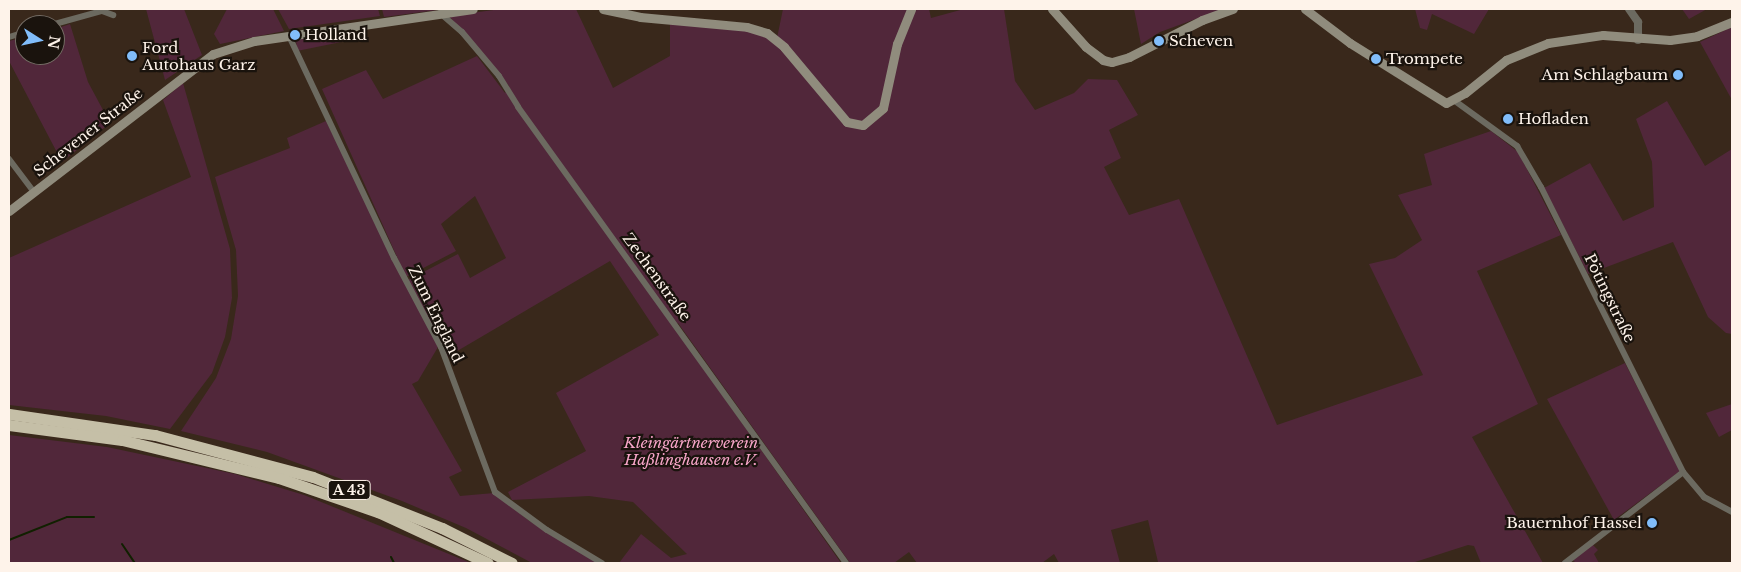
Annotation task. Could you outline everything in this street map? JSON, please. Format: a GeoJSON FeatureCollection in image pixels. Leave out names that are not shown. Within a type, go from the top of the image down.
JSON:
{"type":"FeatureCollection","features":[{"type":"Feature","properties":{"kind":"highway","name":"A 43"},"geometry":{"type":"LineString","coordinates":[[9,414],[155,435],[313,477],[442,528],[512,563]]}},
{"type":"Feature","properties":{"kind":"highway","name":"A 43"},"geometry":{"type":"LineString","coordinates":[[9,425],[122,440],[280,478],[378,512],[488,563]]}},
{"type":"Feature","properties":{"kind":"main road","name":"Schevener Straße"},"geometry":{"type":"LineString","coordinates":[[9,211],[187,71],[224,49],[289,36],[473,9]]}},
{"type":"Feature","properties":{"kind":"main road"},"geometry":{"type":"LineString","coordinates":[[604,9],[640,17],[747,27],[767,33],[784,47],[835,110],[847,122],[856,125],[868,123],[883,108],[897,44],[911,9]]}},
{"type":"Feature","properties":{"kind":"main road"},"geometry":{"type":"LineString","coordinates":[[1052,9],[1069,31],[1099,58],[1117,61],[1233,9]]}},
{"type":"Feature","properties":{"kind":"main road"},"geometry":{"type":"LineString","coordinates":[[1306,9],[1434,98],[1446,103],[1455,100],[1494,67],[1518,54],[1548,43],[1603,36],[1638,40],[1697,36],[1732,22]]}},
{"type":"Feature","properties":{"kind":"street"},"geometry":{"type":"LineString","coordinates":[[1629,9],[1638,22],[1638,40]]}},
{"type":"Feature","properties":{"kind":"street"},"geometry":{"type":"LineString","coordinates":[[65,21],[102,11],[113,15]]}},
{"type":"Feature","properties":{"kind":"street","name":"Zechenstraße"},"geometry":{"type":"LineString","coordinates":[[440,13],[462,32],[499,76],[846,563]]}},
{"type":"Feature","properties":{"kind":"street","name":"Zum England"},"geometry":{"type":"LineString","coordinates":[[289,36],[394,258],[441,347],[495,492],[547,530],[602,563]]}},
{"type":"Feature","properties":{"kind":"street","name":"Pötingstraße"},"geometry":{"type":"LineString","coordinates":[[1455,100],[1517,146],[1541,187],[1684,472],[1704,498],[1732,512]]}},
{"type":"Feature","properties":{"kind":"street"},"geometry":{"type":"LineString","coordinates":[[9,159],[34,192]]}},
{"type":"Feature","properties":{"kind":"street"},"geometry":{"type":"LineString","coordinates":[[1565,563],[1684,472]]}},
{"type":"Feature","properties":{"kind":"green space"},"geometry":{"type":"Polygon","coordinates":[[[146,9],[184,9],[202,55],[165,80],[146,9]]]}},
{"type":"Feature","properties":{"kind":"green space"},"geometry":{"type":"Polygon","coordinates":[[[227,9],[273,9],[284,31],[220,44],[214,34],[227,9]]]}},
{"type":"Feature","properties":{"kind":"green space"},"geometry":{"type":"Polygon","coordinates":[[[278,9],[378,9],[380,16],[289,29],[278,9]]]}},
{"type":"Feature","properties":{"kind":"green space"},"geometry":{"type":"Polygon","coordinates":[[[382,9],[445,9],[384,17],[382,9]]]}},
{"type":"Feature","properties":{"kind":"green space","name":"Kleingärtnerverein Haßlinghausen e.V."},"geometry":{"type":"Polygon","coordinates":[[[501,9],[576,9],[613,88],[670,56],[670,24],[748,30],[766,36],[783,50],[846,124],[876,119],[905,24],[914,9],[929,9],[931,18],[964,9],[1004,9],[1015,81],[1035,110],[1074,93],[1088,79],[1117,80],[1138,115],[1109,130],[1121,158],[1104,167],[1129,215],[1179,199],[1277,425],[1423,375],[1369,264],[1395,258],[1422,240],[1398,195],[1432,185],[1424,154],[1491,131],[1518,152],[1561,235],[1477,271],[1538,404],[1472,437],[1543,563],[1481,563],[1474,546],[1468,545],[1412,563],[1158,562],[1148,520],[1111,530],[1120,563],[1059,563],[1054,554],[1042,563],[917,563],[909,552],[894,563],[850,563],[678,323],[675,325],[696,358],[841,563],[619,563],[641,534],[671,558],[687,554],[633,502],[589,496],[512,500],[508,492],[586,451],[556,393],[659,335],[610,261],[447,357],[408,280],[458,254],[470,278],[506,258],[475,196],[441,224],[456,251],[406,277],[322,89],[366,70],[383,99],[477,56],[505,93],[509,86],[449,16],[501,9]]]}},
{"type":"Feature","properties":{"kind":"green space"},"geometry":{"type":"Polygon","coordinates":[[[783,9],[908,9],[893,48],[881,107],[868,121],[848,121],[777,38],[783,9]]]}},
{"type":"Feature","properties":{"kind":"green space"},"geometry":{"type":"Polygon","coordinates":[[[1134,9],[1223,9],[1160,32],[1141,44],[1134,9]]]}},
{"type":"Feature","properties":{"kind":"green space"},"geometry":{"type":"Polygon","coordinates":[[[1415,9],[1489,9],[1474,34],[1432,14],[1427,30],[1420,28],[1415,9]]]}},
{"type":"Feature","properties":{"kind":"green space"},"geometry":{"type":"Polygon","coordinates":[[[1682,9],[1707,9],[1689,19],[1682,9]]]}},
{"type":"Feature","properties":{"kind":"green space"},"geometry":{"type":"Polygon","coordinates":[[[70,24],[88,82],[110,123],[62,162],[9,61],[9,41],[15,40],[15,65],[65,65],[65,26],[70,24]]]}},
{"type":"Feature","properties":{"kind":"green space"},"geometry":{"type":"Polygon","coordinates":[[[1732,27],[1732,100],[1700,42],[1732,27]]]}},
{"type":"Feature","properties":{"kind":"green space"},"geometry":{"type":"Polygon","coordinates":[[[351,31],[358,32],[361,38],[297,51],[296,40],[351,31]]]}},
{"type":"Feature","properties":{"kind":"green space"},"geometry":{"type":"Polygon","coordinates":[[[183,83],[230,249],[232,298],[225,337],[212,373],[170,429],[106,416],[9,405],[9,258],[191,177],[163,100],[183,83]]]}},
{"type":"Feature","properties":{"kind":"green space"},"geometry":{"type":"Polygon","coordinates":[[[1667,101],[1705,166],[1732,149],[1732,334],[1726,333],[1708,317],[1673,242],[1588,274],[1544,188],[1590,163],[1623,221],[1654,207],[1652,162],[1636,119],[1667,101]]]}},
{"type":"Feature","properties":{"kind":"green space"},"geometry":{"type":"Polygon","coordinates":[[[326,121],[438,347],[418,381],[412,384],[462,471],[449,477],[460,496],[494,493],[528,520],[598,563],[532,563],[466,528],[402,501],[267,452],[181,431],[216,378],[231,339],[238,296],[236,250],[215,177],[290,148],[287,138],[326,121]]]}},
{"type":"Feature","properties":{"kind":"green space"},"geometry":{"type":"Polygon","coordinates":[[[1625,363],[1680,471],[1614,520],[1547,399],[1625,363]]]}},
{"type":"Feature","properties":{"kind":"green space"},"geometry":{"type":"Polygon","coordinates":[[[1732,404],[1732,430],[1719,437],[1706,413],[1732,404]]]}},
{"type":"Feature","properties":{"kind":"green space"},"geometry":{"type":"Polygon","coordinates":[[[9,435],[107,447],[235,474],[304,495],[471,563],[9,563],[9,435]]]}},
{"type":"Feature","properties":{"kind":"green space"},"geometry":{"type":"Polygon","coordinates":[[[1592,544],[1598,550],[1594,554],[1599,563],[1576,563],[1573,560],[1592,544]]]}},
{"type":"Feature","properties":{"kind":"waterway"},"geometry":{"type":"LineString","coordinates":[[9,540],[67,517],[94,517]]}},
{"type":"Feature","properties":{"kind":"waterway"},"geometry":{"type":"LineString","coordinates":[[122,544],[135,563]]}},
{"type":"Feature","properties":{"kind":"waterway"},"geometry":{"type":"LineString","coordinates":[[391,557],[394,563]]}},
{"type":"Feature","properties":{"kind":"place","name":"Holland"},"geometry":{"type":"Point","coordinates":[295,35]}},
{"type":"Feature","properties":{"kind":"place","name":"Scheven"},"geometry":{"type":"Point","coordinates":[1159,41]}},
{"type":"Feature","properties":{"kind":"place","name":"Ford Autohaus Garz"},"geometry":{"type":"Point","coordinates":[132,56]}},
{"type":"Feature","properties":{"kind":"place","name":"Trompete"},"geometry":{"type":"Point","coordinates":[1376,59]}},
{"type":"Feature","properties":{"kind":"place","name":"Am Schlagbaum"},"geometry":{"type":"Point","coordinates":[1678,75]}},
{"type":"Feature","properties":{"kind":"place","name":"Hofladen"},"geometry":{"type":"Point","coordinates":[1508,119]}},
{"type":"Feature","properties":{"kind":"place","name":"Bauernhof Hassel"},"geometry":{"type":"Point","coordinates":[1652,523]}}]}
